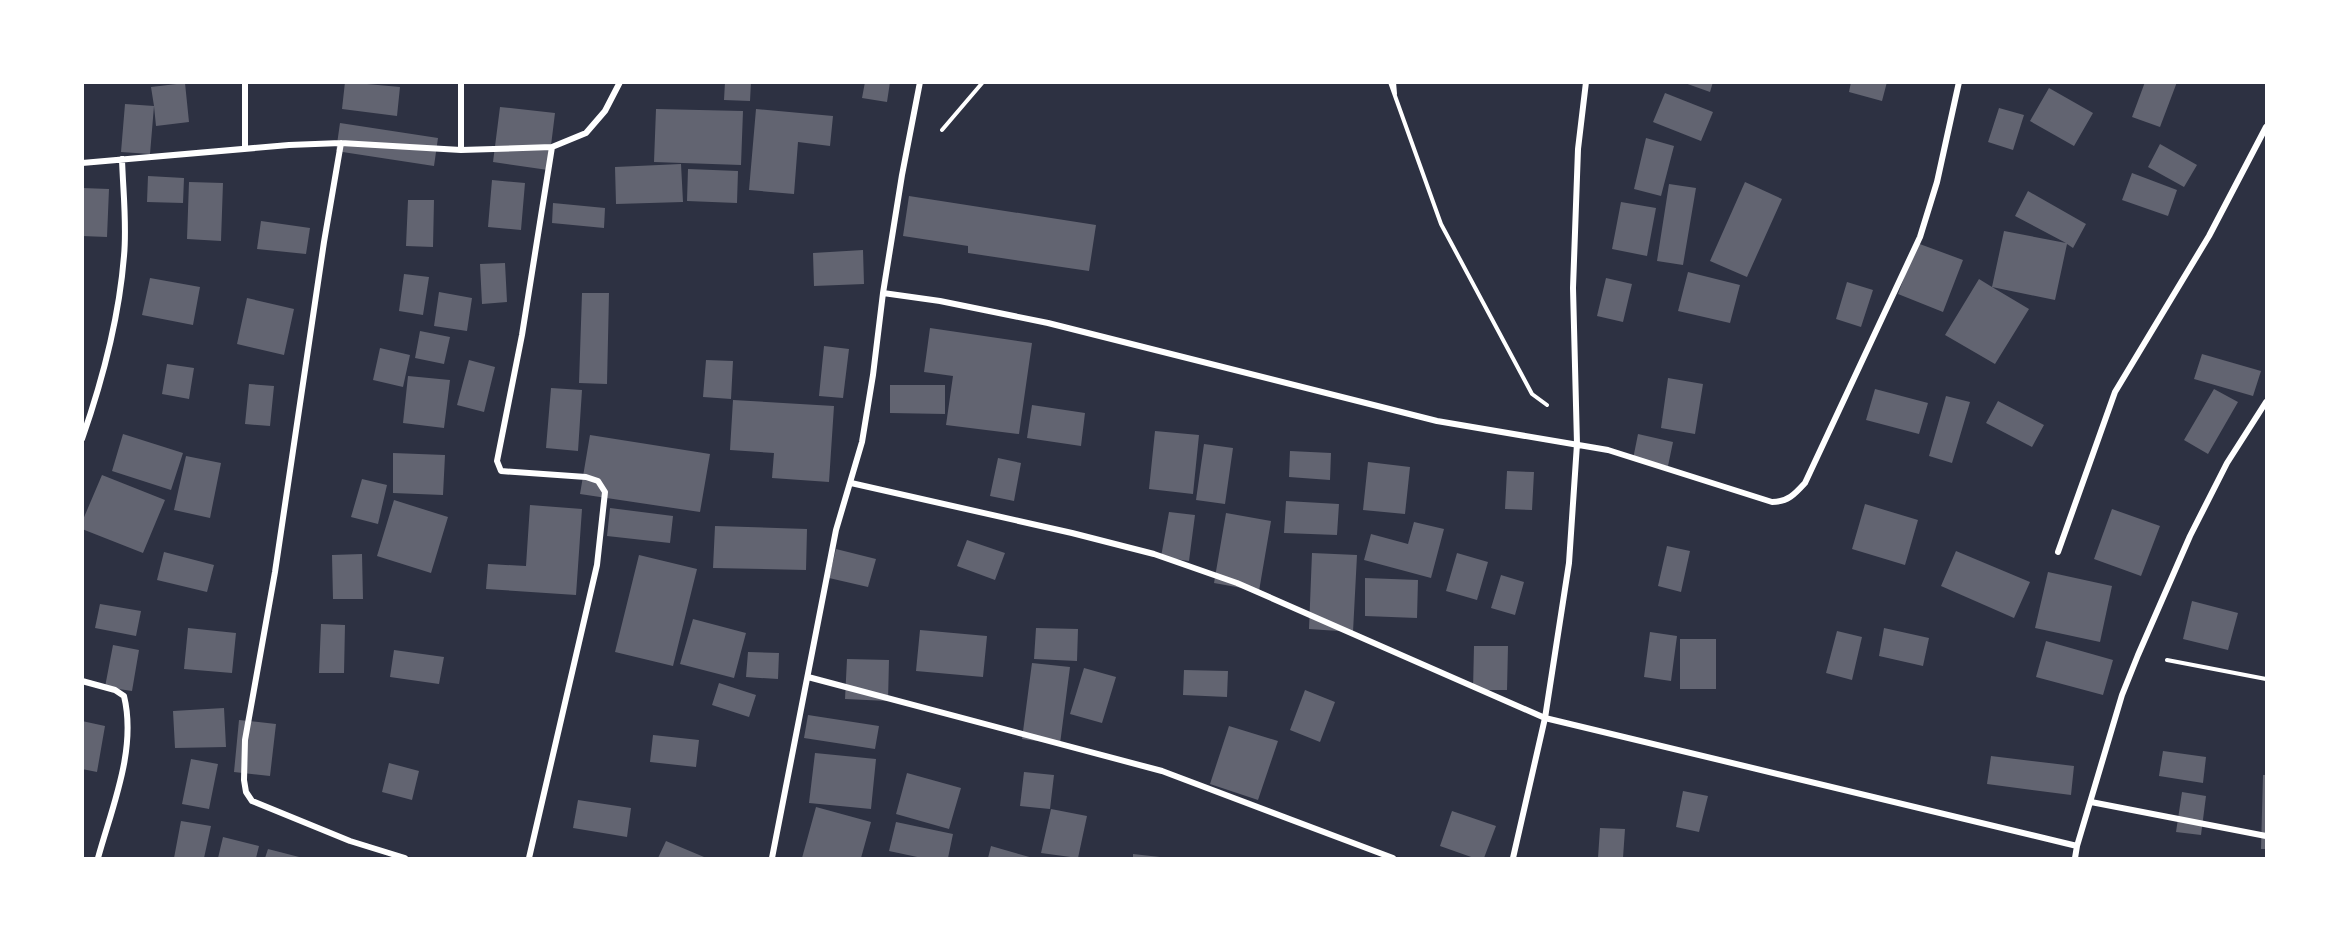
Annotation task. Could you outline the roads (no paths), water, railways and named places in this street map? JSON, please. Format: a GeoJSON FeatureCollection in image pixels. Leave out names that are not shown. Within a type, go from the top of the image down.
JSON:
{"type":"FeatureCollection","features":[{"type":"Feature","properties":{"kind":"street"},"geometry":{"type":"LineString","coordinates":[[245,82],[245,147]]}},
{"type":"Feature","properties":{"kind":"street"},"geometry":{"type":"LineString","coordinates":[[461,82],[461,150]]}},
{"type":"Feature","properties":{"kind":"street"},"geometry":{"type":"LineString","coordinates":[[82,163],[245,147],[341,143],[461,150],[552,147],[586,133],[605,111],[620,82]]}},
{"type":"Feature","properties":{"kind":"street"},"geometry":{"type":"LineString","coordinates":[[772,858],[836,530],[862,442],[902,175],[920,82]]}},
{"type":"Feature","properties":{"kind":"street"},"geometry":{"type":"LineString","coordinates":[[1513,858],[1545,718],[1569,563],[1577,444],[1573,288],[1578,149],[1586,82]]}},
{"type":"Feature","properties":{"kind":"street"},"geometry":{"type":"LineString","coordinates":[[883,293],[940,301],[1048,323],[1437,421],[1608,450],[1772,502],[1782,501],[1794,496],[1805,483],[1920,237],[1937,182],[1959,82]]}},
{"type":"Feature","properties":{"kind":"street"},"geometry":{"type":"LineString","coordinates":[[2058,552],[2115,392],[2209,236],[2266,127]]}},
{"type":"Feature","properties":{"kind":"street"},"geometry":{"type":"LineString","coordinates":[[341,143],[275,572],[245,740],[244,780],[246,792],[252,801],[350,841],[405,858]]}},
{"type":"Feature","properties":{"kind":"street"},"geometry":{"type":"LineString","coordinates":[[529,858],[597,565],[605,492],[598,481],[586,477],[501,471],[497,461],[522,335],[552,147]]}},
{"type":"Feature","properties":{"kind":"street"},"geometry":{"type":"LineString","coordinates":[[82,439],[98,396],[120,297],[124,253],[122,159]]}},
{"type":"Feature","properties":{"kind":"street"},"geometry":{"type":"LineString","coordinates":[[2075,858],[2122,695],[2138,655],[2190,536],[2227,463],[2266,402]]}},
{"type":"Feature","properties":{"kind":"street"},"geometry":{"type":"LineString","coordinates":[[851,483],[1072,532],[1154,554],[1237,583],[1545,718],[2077,846]]}},
{"type":"Feature","properties":{"kind":"street"},"geometry":{"type":"LineString","coordinates":[[808,677],[1162,771],[1393,858]]}},
{"type":"Feature","properties":{"kind":"street"},"geometry":{"type":"LineString","coordinates":[[82,681],[115,690],[124,696],[128,710],[125,759],[98,858]]}},
{"type":"Feature","properties":{"kind":"street"},"geometry":{"type":"LineString","coordinates":[[2091,802],[2266,836]]}}]}
